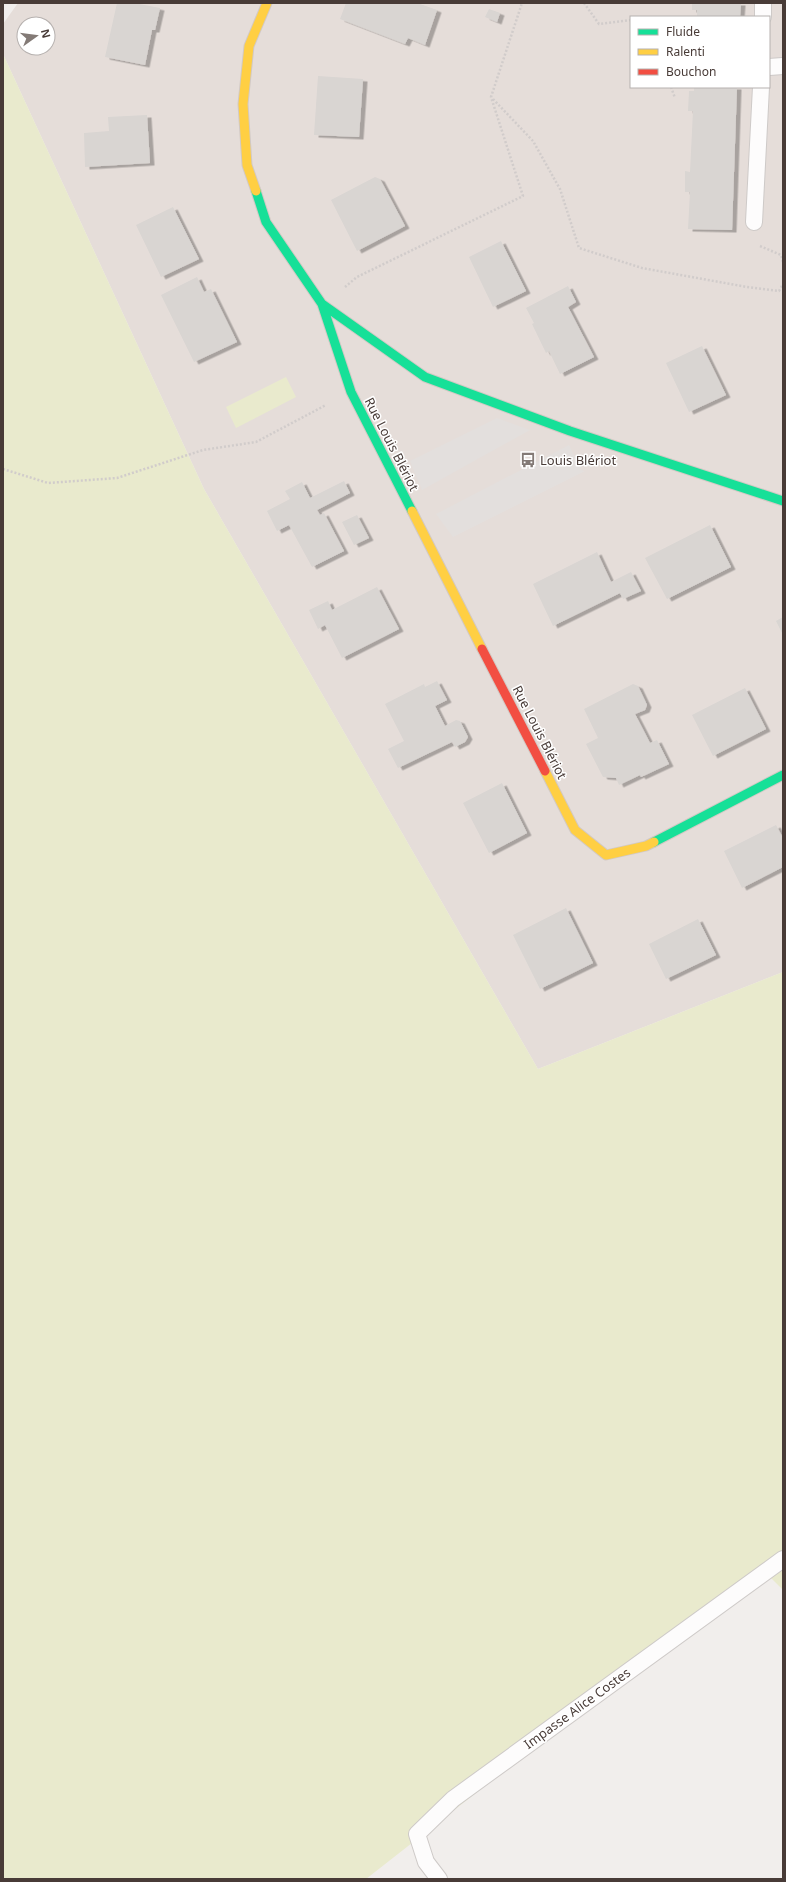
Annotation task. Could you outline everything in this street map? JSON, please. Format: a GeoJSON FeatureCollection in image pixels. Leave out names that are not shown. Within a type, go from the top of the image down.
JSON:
{"type":"FeatureCollection","features":[{"type":"Feature","properties":{"kind":"street"},"geometry":{"type":"LineString","coordinates":[[267,3],[249,46],[243,104],[247,165],[266,222],[322,304],[425,377],[570,431],[783,501]]}},
{"type":"Feature","properties":{"kind":"street","name":"Rue Louis Blériot"},"geometry":{"type":"LineString","coordinates":[[322,304],[351,392],[575,830],[606,855],[646,846],[783,775]]}},
{"type":"Feature","properties":{"kind":"lane"},"geometry":{"type":"LineString","coordinates":[[763,3],[763,16]]}},
{"type":"Feature","properties":{"kind":"lane"},"geometry":{"type":"LineString","coordinates":[[770,66],[783,66]]}},
{"type":"Feature","properties":{"kind":"lane"},"geometry":{"type":"LineString","coordinates":[[754,222],[761,88]]}},
{"type":"Feature","properties":{"kind":"lane","name":"Impasse Alice Costes"},"geometry":{"type":"LineString","coordinates":[[439,1879],[426,1862],[417,1834],[453,1799],[783,1559]]}},
{"type":"Feature","properties":{"kind":"path"},"geometry":{"type":"LineString","coordinates":[[322,304],[356,277],[523,196],[491,97],[522,3]]}},
{"type":"Feature","properties":{"kind":"path"},"geometry":{"type":"LineString","coordinates":[[584,3],[599,24],[630,20]]}},
{"type":"Feature","properties":{"kind":"path"},"geometry":{"type":"LineString","coordinates":[[671,88],[675,98]]}},
{"type":"Feature","properties":{"kind":"path"},"geometry":{"type":"LineString","coordinates":[[491,97],[534,141],[560,189],[579,248],[642,268],[747,287],[780,291],[783,284]]}},
{"type":"Feature","properties":{"kind":"path"},"geometry":{"type":"LineString","coordinates":[[3,469],[48,483],[116,478],[203,450],[256,442],[351,392]]}},
{"type":"Feature","properties":{"kind":"shaded area"},"geometry":{"type":"Polygon","coordinates":[[[18,3],[783,3],[783,972],[538,1069],[204,489],[3,54],[3,24],[18,3]]]}},
{"type":"Feature","properties":{"kind":"shaded area"},"geometry":{"type":"Polygon","coordinates":[[[497,418],[530,430],[422,490],[410,461],[497,418]]]}},
{"type":"Feature","properties":{"kind":"shaded area"},"geometry":{"type":"Polygon","coordinates":[[[569,445],[581,470],[585,471],[453,537],[436,514],[569,445]]]}},
{"type":"Feature","properties":{"kind":"green space"},"geometry":{"type":"Polygon","coordinates":[[[3,54],[204,489],[538,1069],[783,972],[783,1590],[762,1569],[366,1879],[3,1879],[3,54]]]}},
{"type":"Feature","properties":{"kind":"green space"},"geometry":{"type":"Polygon","coordinates":[[[286,377],[296,397],[236,428],[226,407],[286,377]]]}},
{"type":"Feature","properties":{"kind":"building"},"geometry":{"type":"Polygon","coordinates":[[[117,3],[134,3],[160,8],[155,30],[152,30],[145,65],[105,57],[117,3]]]}},
{"type":"Feature","properties":{"kind":"building"},"geometry":{"type":"Polygon","coordinates":[[[346,3],[417,3],[437,10],[425,45],[408,38],[405,44],[340,19],[346,3]]]}},
{"type":"Feature","properties":{"kind":"building"},"geometry":{"type":"Polygon","coordinates":[[[692,3],[741,3],[740,16],[697,16],[697,10],[692,10],[692,3]]]}},
{"type":"Feature","properties":{"kind":"building"},"geometry":{"type":"Polygon","coordinates":[[[489,9],[500,13],[497,22],[485,17],[489,9]]]}},
{"type":"Feature","properties":{"kind":"building"},"geometry":{"type":"Polygon","coordinates":[[[318,76],[363,79],[359,137],[314,135],[318,76]]]}},
{"type":"Feature","properties":{"kind":"building"},"geometry":{"type":"Polygon","coordinates":[[[694,88],[737,88],[732,230],[688,229],[690,192],[685,192],[685,171],[690,172],[693,111],[688,111],[689,91],[694,91],[694,88]]]}},
{"type":"Feature","properties":{"kind":"building"},"geometry":{"type":"Polygon","coordinates":[[[147,115],[150,163],[85,167],[84,133],[109,131],[108,117],[147,115]]]}},
{"type":"Feature","properties":{"kind":"building"},"geometry":{"type":"Polygon","coordinates":[[[375,177],[380,179],[405,226],[357,251],[331,200],[375,177]]]}},
{"type":"Feature","properties":{"kind":"building"},"geometry":{"type":"Polygon","coordinates":[[[173,207],[199,259],[161,277],[136,225],[173,207]]]}},
{"type":"Feature","properties":{"kind":"building"},"geometry":{"type":"Polygon","coordinates":[[[501,241],[526,291],[493,307],[469,257],[501,241]]]}},
{"type":"Feature","properties":{"kind":"building"},"geometry":{"type":"Polygon","coordinates":[[[197,277],[204,292],[211,289],[237,342],[194,362],[161,295],[197,277]]]}},
{"type":"Feature","properties":{"kind":"building"},"geometry":{"type":"Polygon","coordinates":[[[568,286],[576,302],[568,307],[594,357],[560,374],[549,351],[546,353],[532,324],[534,323],[526,308],[568,286]]]}},
{"type":"Feature","properties":{"kind":"building"},"geometry":{"type":"Polygon","coordinates":[[[702,346],[726,395],[689,412],[666,363],[702,346]]]}},
{"type":"Feature","properties":{"kind":"building"},"geometry":{"type":"Polygon","coordinates":[[[344,481],[350,493],[317,510],[320,515],[324,513],[344,551],[312,567],[289,525],[277,531],[267,511],[290,499],[285,491],[302,482],[310,498],[344,481]]]}},
{"type":"Feature","properties":{"kind":"building"},"geometry":{"type":"Polygon","coordinates":[[[357,515],[369,538],[354,545],[342,522],[357,515]]]}},
{"type":"Feature","properties":{"kind":"building"},"geometry":{"type":"Polygon","coordinates":[[[710,525],[731,567],[667,599],[645,558],[710,525]]]}},
{"type":"Feature","properties":{"kind":"building"},"geometry":{"type":"Polygon","coordinates":[[[597,552],[611,582],[631,572],[641,591],[623,599],[620,593],[553,626],[533,584],[597,552]]]}},
{"type":"Feature","properties":{"kind":"building"},"geometry":{"type":"Polygon","coordinates":[[[377,587],[399,629],[342,658],[325,625],[318,629],[309,610],[328,601],[332,610],[377,587]]]}},
{"type":"Feature","properties":{"kind":"building"},"geometry":{"type":"Polygon","coordinates":[[[783,617],[783,635],[776,621],[783,617]]]}},
{"type":"Feature","properties":{"kind":"building"},"geometry":{"type":"Polygon","coordinates":[[[437,681],[447,700],[435,706],[445,726],[456,720],[460,721],[468,737],[465,742],[455,747],[452,742],[398,768],[388,749],[404,741],[385,704],[424,684],[425,687],[437,681]]]}},
{"type":"Feature","properties":{"kind":"building"},"geometry":{"type":"Polygon","coordinates":[[[633,684],[638,686],[647,705],[645,710],[635,714],[650,743],[657,740],[669,764],[619,785],[616,778],[603,777],[586,744],[598,738],[584,709],[633,684]]]}},
{"type":"Feature","properties":{"kind":"building"},"geometry":{"type":"Polygon","coordinates":[[[745,688],[766,729],[713,756],[692,715],[745,688]]]}},
{"type":"Feature","properties":{"kind":"building"},"geometry":{"type":"Polygon","coordinates":[[[502,783],[527,833],[489,853],[463,803],[502,783]]]}},
{"type":"Feature","properties":{"kind":"building"},"geometry":{"type":"Polygon","coordinates":[[[776,825],[783,838],[783,867],[742,888],[724,851],[776,825]]]}},
{"type":"Feature","properties":{"kind":"building"},"geometry":{"type":"Polygon","coordinates":[[[566,908],[593,963],[540,989],[513,935],[566,908]]]}},
{"type":"Feature","properties":{"kind":"building"},"geometry":{"type":"Polygon","coordinates":[[[698,919],[716,955],[666,979],[649,944],[698,919]]]}},
{"type":"Feature","properties":{"kind":"traffic: fast"},"geometry":{"type":"LineString","coordinates":[[256,191],[266,222],[322,304],[351,392],[412,511]]}},
{"type":"Feature","properties":{"kind":"traffic: fast"},"geometry":{"type":"LineString","coordinates":[[322,304],[425,377],[570,431],[783,501]]}},
{"type":"Feature","properties":{"kind":"traffic: fast"},"geometry":{"type":"LineString","coordinates":[[654,842],[783,775]]}},
{"type":"Feature","properties":{"kind":"traffic: slow"},"geometry":{"type":"LineString","coordinates":[[256,191],[247,165],[243,104],[249,46],[267,3]]}},
{"type":"Feature","properties":{"kind":"traffic: slow"},"geometry":{"type":"LineString","coordinates":[[412,511],[482,649]]}},
{"type":"Feature","properties":{"kind":"traffic: slow"},"geometry":{"type":"LineString","coordinates":[[545,771],[575,830],[606,855],[646,846],[654,842]]}},
{"type":"Feature","properties":{"kind":"traffic: jam"},"geometry":{"type":"LineString","coordinates":[[482,649],[545,771]]}},
{"type":"Feature","properties":{"kind":"place","name":"Louis Blériot"},"geometry":{"type":"Point","coordinates":[528,460]}}]}
